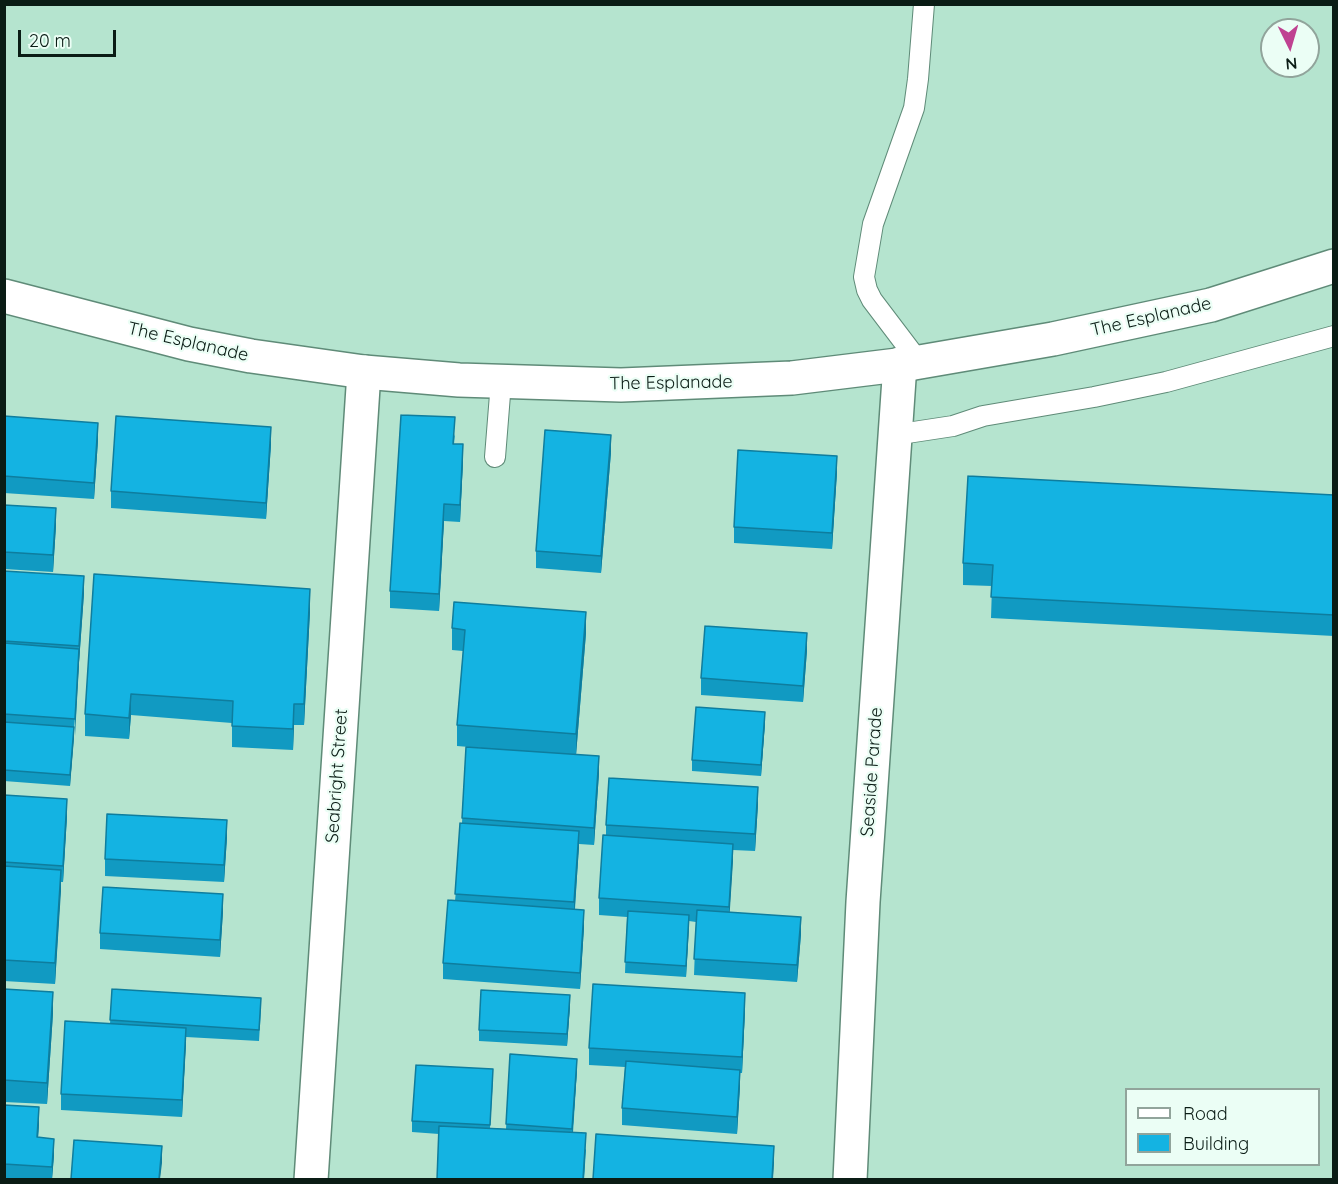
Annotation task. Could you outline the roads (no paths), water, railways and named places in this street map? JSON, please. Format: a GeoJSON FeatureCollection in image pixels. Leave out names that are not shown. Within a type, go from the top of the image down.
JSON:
{"type":"FeatureCollection","features":[{"type":"Feature","properties":{"kind":"street","name":"The Esplanade"},"geometry":{"type":"LineString","coordinates":[[4,296],[189,344],[251,356],[364,372],[501,382],[621,385],[792,378],[910,363],[1053,339],[1210,304],[1334,266]]}},
{"type":"Feature","properties":{"kind":"street","name":"Seaside Parade"},"geometry":{"type":"LineString","coordinates":[[850,1179],[862,913],[894,435],[910,363]]}},
{"type":"Feature","properties":{"kind":"street","name":"Seabright Street"},"geometry":{"type":"LineString","coordinates":[[311,1179],[364,372]]}},
{"type":"Feature","properties":{"kind":"lane"},"geometry":{"type":"LineString","coordinates":[[910,363],[872,300],[864,277],[873,224],[914,108],[924,4]]}},
{"type":"Feature","properties":{"kind":"lane"},"geometry":{"type":"LineString","coordinates":[[894,435],[953,426],[983,416],[1166,382],[1334,336]]}},
{"type":"Feature","properties":{"kind":"lane"},"geometry":{"type":"LineString","coordinates":[[495,457],[501,382]]}}]}
